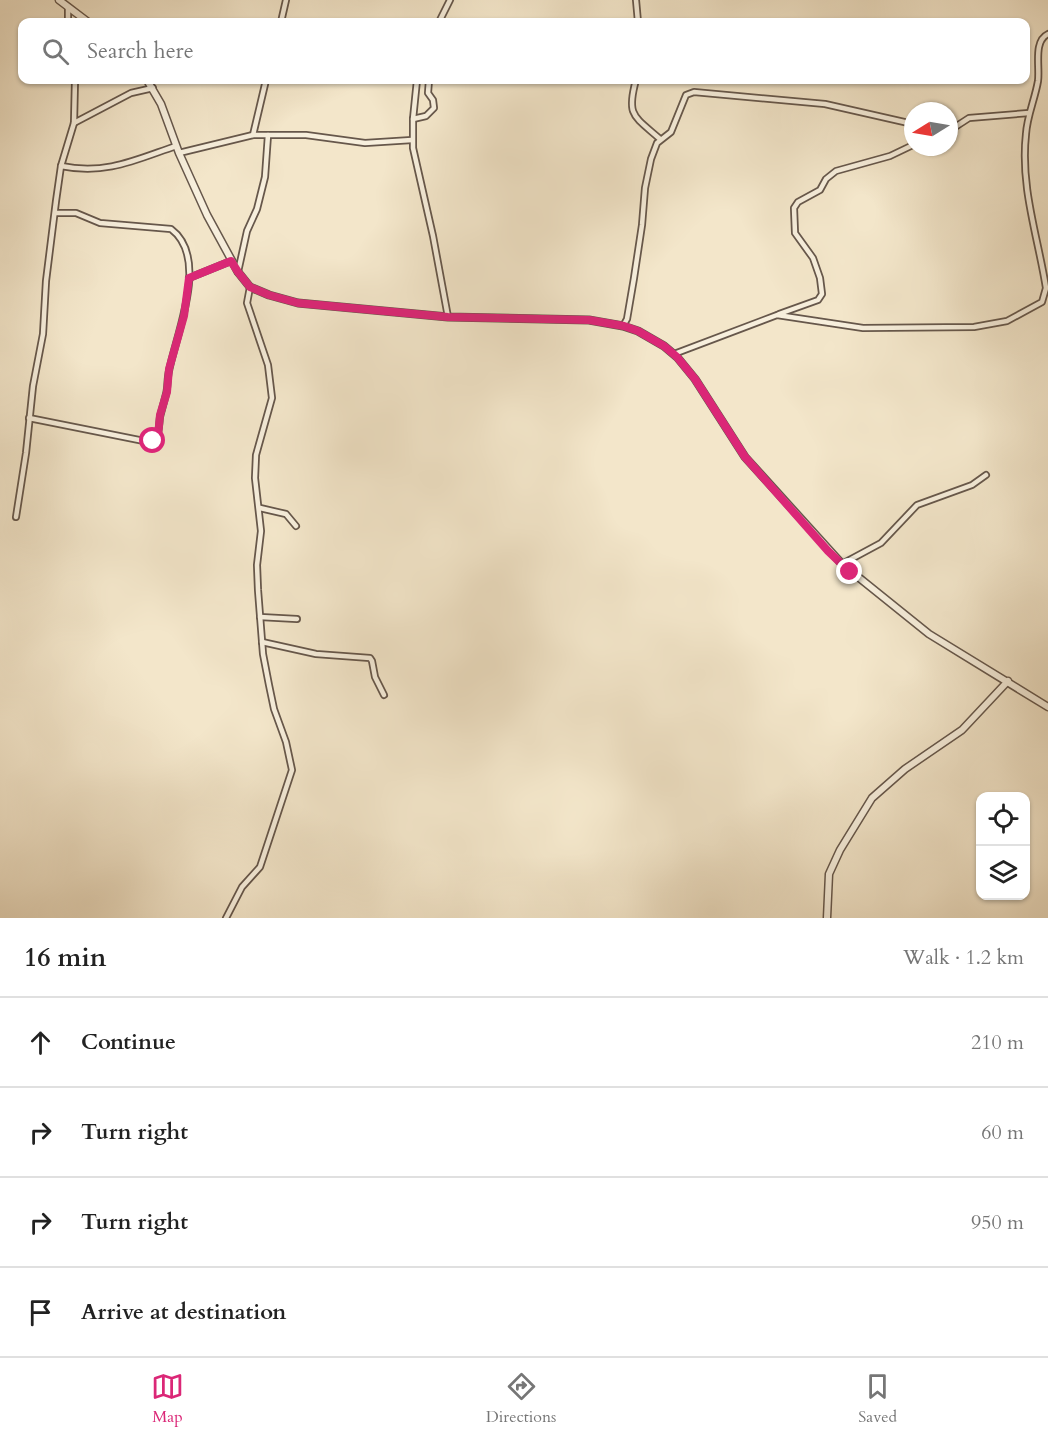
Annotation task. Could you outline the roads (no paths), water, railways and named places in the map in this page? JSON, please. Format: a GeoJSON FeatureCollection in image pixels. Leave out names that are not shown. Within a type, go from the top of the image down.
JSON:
{"type":"FeatureCollection","features":[{"type":"Feature","properties":{"kind":"street"},"geometry":{"type":"LineString","coordinates":[[59,0],[83,18]]}},
{"type":"Feature","properties":{"kind":"street"},"geometry":{"type":"LineString","coordinates":[[282,18],[286,0]]}},
{"type":"Feature","properties":{"kind":"street"},"geometry":{"type":"LineString","coordinates":[[441,18],[450,0]]}},
{"type":"Feature","properties":{"kind":"street"},"geometry":{"type":"LineString","coordinates":[[636,0],[638,18]]}},
{"type":"Feature","properties":{"kind":"street"},"geometry":{"type":"LineString","coordinates":[[68,7],[68,18]]}},
{"type":"Feature","properties":{"kind":"street"},"geometry":{"type":"LineString","coordinates":[[777,315],[863,328],[974,327],[1007,321],[1042,302],[1046,288],[1032,225],[1025,135],[1038,80],[1040,43],[1048,34]]}},
{"type":"Feature","properties":{"kind":"street"},"geometry":{"type":"LineString","coordinates":[[16,517],[33,386],[43,334],[46,281],[55,213],[62,166],[74,123],[75,84]]}},
{"type":"Feature","properties":{"kind":"street"},"geometry":{"type":"LineString","coordinates":[[150,84],[161,104],[176,146],[207,215],[231,261],[250,287],[298,303],[448,317],[589,320],[624,326],[638,331],[674,354],[695,379],[745,457],[842,564],[929,634],[1048,707]]}},
{"type":"Feature","properties":{"kind":"street"},"geometry":{"type":"LineString","coordinates":[[253,135],[265,84]]}},
{"type":"Feature","properties":{"kind":"street"},"geometry":{"type":"LineString","coordinates":[[417,84],[412,140],[448,317]]}},
{"type":"Feature","properties":{"kind":"street"},"geometry":{"type":"LineString","coordinates":[[413,119],[426,116],[434,108],[433,100],[427,89],[428,84]]}},
{"type":"Feature","properties":{"kind":"street"},"geometry":{"type":"LineString","coordinates":[[635,84],[632,111],[634,116],[660,139]]}},
{"type":"Feature","properties":{"kind":"street"},"geometry":{"type":"LineString","coordinates":[[74,123],[131,93],[153,88]]}},
{"type":"Feature","properties":{"kind":"street"},"geometry":{"type":"LineString","coordinates":[[624,326],[628,314],[651,159],[660,139],[671,132],[682,100],[686,96],[694,92],[825,104],[904,122]]}},
{"type":"Feature","properties":{"kind":"street"},"geometry":{"type":"LineString","coordinates":[[958,125],[969,118],[1029,113]]}},
{"type":"Feature","properties":{"kind":"street"},"geometry":{"type":"LineString","coordinates":[[179,153],[253,135],[306,135],[372,144],[412,140]]}},
{"type":"Feature","properties":{"kind":"street"},"geometry":{"type":"LineString","coordinates":[[238,272],[247,231],[265,177],[268,135]]}},
{"type":"Feature","properties":{"kind":"street"},"geometry":{"type":"LineString","coordinates":[[62,166],[96,170],[114,167],[176,146]]}},
{"type":"Feature","properties":{"kind":"street"},"geometry":{"type":"LineString","coordinates":[[674,354],[818,300],[822,294],[813,258],[795,233],[794,208],[798,202],[820,190],[826,179],[836,171],[890,156],[904,149]]}},
{"type":"Feature","properties":{"kind":"street"},"geometry":{"type":"LineString","coordinates":[[29,418],[149,442],[156,440],[172,358],[184,316],[189,278],[186,248],[177,233],[171,229],[100,223],[76,213],[55,213]]}},
{"type":"Feature","properties":{"kind":"street"},"geometry":{"type":"LineString","coordinates":[[189,278],[231,261]]}},
{"type":"Feature","properties":{"kind":"street"},"geometry":{"type":"LineString","coordinates":[[226,918],[242,887],[260,867],[292,774],[291,762],[273,704],[262,642],[257,575],[261,540],[260,508],[255,478],[256,455],[272,398],[268,365],[247,303],[250,287]]}},
{"type":"Feature","properties":{"kind":"street"},"geometry":{"type":"LineString","coordinates":[[842,564],[882,543],[917,505],[972,484],[986,475]]}},
{"type":"Feature","properties":{"kind":"street"},"geometry":{"type":"LineString","coordinates":[[260,508],[286,514],[296,526]]}},
{"type":"Feature","properties":{"kind":"street"},"geometry":{"type":"LineString","coordinates":[[260,616],[297,619]]}},
{"type":"Feature","properties":{"kind":"street"},"geometry":{"type":"LineString","coordinates":[[262,642],[316,654],[370,658],[375,677],[384,696]]}},
{"type":"Feature","properties":{"kind":"street"},"geometry":{"type":"LineString","coordinates":[[827,918],[830,874],[840,850],[872,798],[905,769],[962,730],[1008,681]]}}]}
